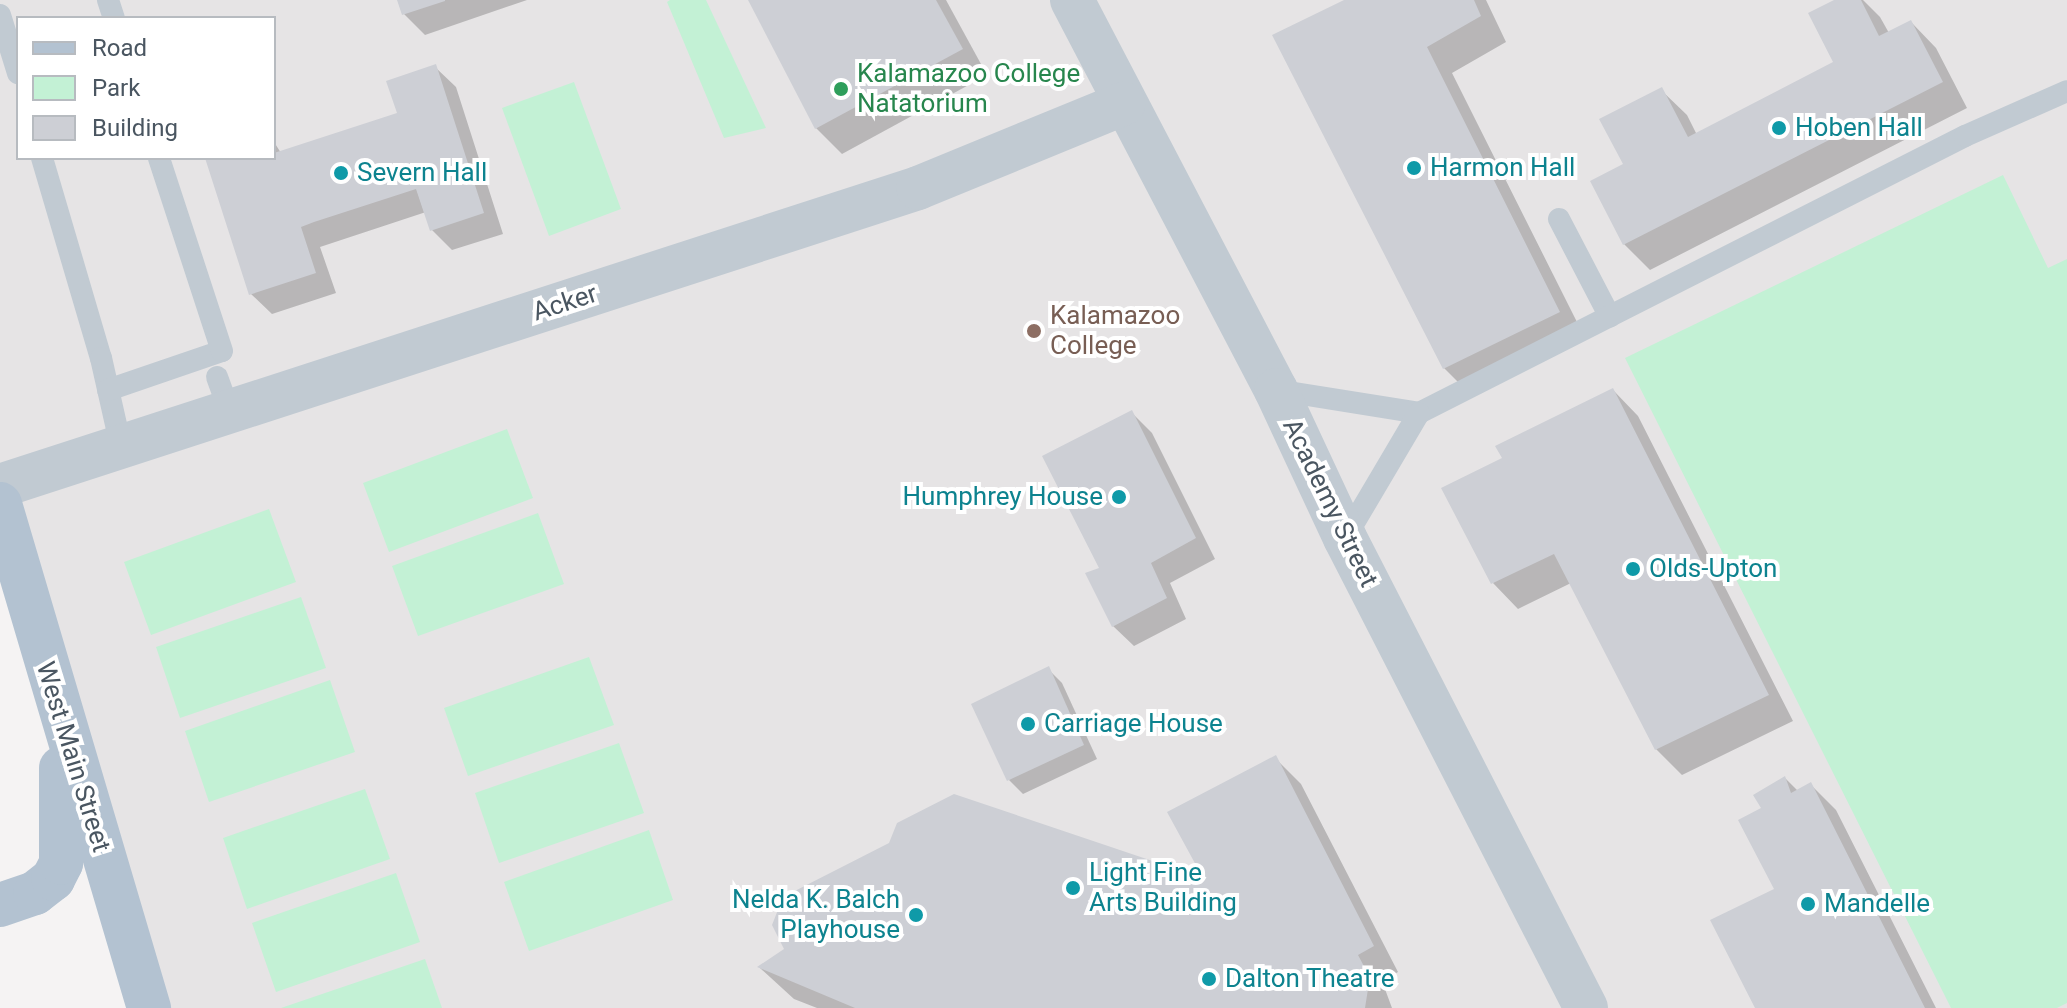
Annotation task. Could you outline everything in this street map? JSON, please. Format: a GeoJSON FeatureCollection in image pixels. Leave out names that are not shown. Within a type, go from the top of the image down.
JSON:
{"type":"FeatureCollection","features":[{"type":"Feature","properties":{"kind":"main road","name":"West Main Street"},"geometry":{"type":"LineString","coordinates":[[0,504],[57,706],[149,1008]]}},
{"type":"Feature","properties":{"kind":"main road"},"geometry":{"type":"LineString","coordinates":[[0,905],[35,893],[53,879],[61,863],[63,811],[57,706]]}},
{"type":"Feature","properties":{"kind":"street","name":"Academy Street"},"geometry":{"type":"LineString","coordinates":[[1072,0],[1123,104],[1276,390],[1345,538],[1586,1008]]}},
{"type":"Feature","properties":{"kind":"street","name":"Acker"},"geometry":{"type":"LineString","coordinates":[[0,486],[121,447],[224,394],[918,188],[1123,104]]}},
{"type":"Feature","properties":{"kind":"lane"},"geometry":{"type":"LineString","coordinates":[[0,15],[16,67]]}},
{"type":"Feature","properties":{"kind":"lane"},"geometry":{"type":"LineString","coordinates":[[1345,538],[1419,413],[1965,136],[2067,91]]}},
{"type":"Feature","properties":{"kind":"lane"},"geometry":{"type":"LineString","coordinates":[[43,160],[108,390],[121,447]]}},
{"type":"Feature","properties":{"kind":"lane"},"geometry":{"type":"LineString","coordinates":[[108,390],[222,351],[160,160]]}},
{"type":"Feature","properties":{"kind":"lane"},"geometry":{"type":"LineString","coordinates":[[1559,219],[1610,317]]}},
{"type":"Feature","properties":{"kind":"lane"},"geometry":{"type":"LineString","coordinates":[[1276,390],[1419,413]]}},
{"type":"Feature","properties":{"kind":"shaded area","name":"Kalamazoo College"},"geometry":{"type":"Polygon","coordinates":[[[0,0],[2067,0],[2067,1008],[149,1008],[0,504],[0,0]]]}},
{"type":"Feature","properties":{"kind":"green space"},"geometry":{"type":"Polygon","coordinates":[[[706,0],[766,128],[724,138],[667,2],[706,0]]]}},
{"type":"Feature","properties":{"kind":"green space"},"geometry":{"type":"Polygon","coordinates":[[[574,82],[621,209],[549,236],[502,108],[574,82]]]}},
{"type":"Feature","properties":{"kind":"green space"},"geometry":{"type":"Polygon","coordinates":[[[2003,175],[2048,268],[2067,259],[2067,1003],[2057,1008],[1951,1008],[1625,358],[2003,175]]]}},
{"type":"Feature","properties":{"kind":"green space"},"geometry":{"type":"Polygon","coordinates":[[[507,429],[533,498],[389,552],[363,483],[507,429]]]}},
{"type":"Feature","properties":{"kind":"green space"},"geometry":{"type":"Polygon","coordinates":[[[269,509],[296,582],[151,635],[124,562],[269,509]]]}},
{"type":"Feature","properties":{"kind":"green space"},"geometry":{"type":"Polygon","coordinates":[[[538,513],[564,584],[418,636],[392,566],[538,513]]]}},
{"type":"Feature","properties":{"kind":"green space"},"geometry":{"type":"Polygon","coordinates":[[[301,597],[326,668],[180,718],[156,647],[301,597]]]}},
{"type":"Feature","properties":{"kind":"green space"},"geometry":{"type":"Polygon","coordinates":[[[589,657],[614,725],[468,776],[444,708],[589,657]]]}},
{"type":"Feature","properties":{"kind":"green space"},"geometry":{"type":"Polygon","coordinates":[[[330,680],[355,752],[209,802],[185,731],[330,680]]]}},
{"type":"Feature","properties":{"kind":"green space"},"geometry":{"type":"Polygon","coordinates":[[[619,743],[644,813],[499,863],[475,793],[619,743]]]}},
{"type":"Feature","properties":{"kind":"green space"},"geometry":{"type":"Polygon","coordinates":[[[365,789],[390,859],[247,909],[223,838],[365,789]]]}},
{"type":"Feature","properties":{"kind":"green space"},"geometry":{"type":"Polygon","coordinates":[[[649,830],[673,900],[529,951],[504,882],[649,830]]]}},
{"type":"Feature","properties":{"kind":"green space"},"geometry":{"type":"Polygon","coordinates":[[[396,873],[420,942],[276,992],[252,923],[396,873]]]}},
{"type":"Feature","properties":{"kind":"green space"},"geometry":{"type":"Polygon","coordinates":[[[425,959],[442,1008],[281,1008],[425,959]]]}},
{"type":"Feature","properties":{"kind":"building"},"geometry":{"type":"Polygon","coordinates":[[[397,0],[445,0],[445,1],[402,15],[397,0]]]}},
{"type":"Feature","properties":{"kind":"building","name":"Kalamazoo College Natatorium"},"geometry":{"type":"Polygon","coordinates":[[[748,0],[936,0],[963,49],[815,129],[748,0]]]}},
{"type":"Feature","properties":{"kind":"building","name":"Harmon Hall"},"geometry":{"type":"Polygon","coordinates":[[[1344,0],[1474,0],[1481,16],[1427,47],[1560,312],[1443,369],[1272,35],[1344,0]]]}},
{"type":"Feature","properties":{"kind":"building","name":"Hoben Hall"},"geometry":{"type":"Polygon","coordinates":[[[1834,0],[1861,0],[1879,36],[1911,20],[1943,82],[1623,245],[1590,181],[1623,164],[1599,119],[1662,87],[1688,137],[1833,62],[1808,13],[1834,0]]]}},
{"type":"Feature","properties":{"kind":"building","name":"Severn Hall"},"geometry":{"type":"Polygon","coordinates":[[[436,64],[484,213],[430,231],[416,189],[314,222],[301,227],[316,273],[249,295],[206,160],[276,160],[276,152],[397,113],[386,81],[436,64]]]}},
{"type":"Feature","properties":{"kind":"building","name":"Olds-Upton"},"geometry":{"type":"Polygon","coordinates":[[[1613,388],[1769,695],[1655,750],[1554,554],[1491,584],[1441,488],[1502,458],[1495,446],[1613,388]]]}},
{"type":"Feature","properties":{"kind":"building","name":"Humphrey House"},"geometry":{"type":"Polygon","coordinates":[[[1132,410],[1196,538],[1151,563],[1167,598],[1112,627],[1085,573],[1099,568],[1042,456],[1132,410]]]}},
{"type":"Feature","properties":{"kind":"building","name":"Carriage House"},"geometry":{"type":"Polygon","coordinates":[[[1049,666],[1084,745],[1007,781],[971,704],[1049,666]]]}},
{"type":"Feature","properties":{"kind":"building","name":"Light Fine Arts Building"},"geometry":{"type":"Polygon","coordinates":[[[1276,755],[1374,946],[1358,955],[1366,970],[1368,989],[1365,1008],[855,1008],[757,967],[784,949],[772,925],[783,897],[889,843],[897,823],[954,794],[1203,878],[1167,812],[1276,755]]]}},
{"type":"Feature","properties":{"kind":"building","name":"Mandelle"},"geometry":{"type":"Polygon","coordinates":[[[1785,776],[1791,793],[1811,782],[1925,1008],[1755,1008],[1710,920],[1774,889],[1738,820],[1761,808],[1753,795],[1785,776]]]}},
{"type":"Feature","properties":{"kind":"place","name":"Kalamazoo College Natatorium"},"geometry":{"type":"Point","coordinates":[841,89]}},
{"type":"Feature","properties":{"kind":"place","name":"Hoben Hall"},"geometry":{"type":"Point","coordinates":[1779,128]}},
{"type":"Feature","properties":{"kind":"place","name":"Harmon Hall"},"geometry":{"type":"Point","coordinates":[1414,168]}},
{"type":"Feature","properties":{"kind":"place","name":"Severn Hall"},"geometry":{"type":"Point","coordinates":[341,173]}},
{"type":"Feature","properties":{"kind":"place","name":"Kalamazoo College"},"geometry":{"type":"Point","coordinates":[1034,331]}},
{"type":"Feature","properties":{"kind":"place","name":"Humphrey House"},"geometry":{"type":"Point","coordinates":[1119,497]}},
{"type":"Feature","properties":{"kind":"place","name":"Olds-Upton"},"geometry":{"type":"Point","coordinates":[1633,569]}},
{"type":"Feature","properties":{"kind":"place","name":"Carriage House"},"geometry":{"type":"Point","coordinates":[1028,724]}},
{"type":"Feature","properties":{"kind":"place","name":"Light Fine Arts Building"},"geometry":{"type":"Point","coordinates":[1073,888]}},
{"type":"Feature","properties":{"kind":"place","name":"Mandelle"},"geometry":{"type":"Point","coordinates":[1808,904]}},
{"type":"Feature","properties":{"kind":"place","name":"Nelda K. Balch Playhouse"},"geometry":{"type":"Point","coordinates":[916,915]}},
{"type":"Feature","properties":{"kind":"place","name":"Dalton Theatre"},"geometry":{"type":"Point","coordinates":[1209,979]}}]}
